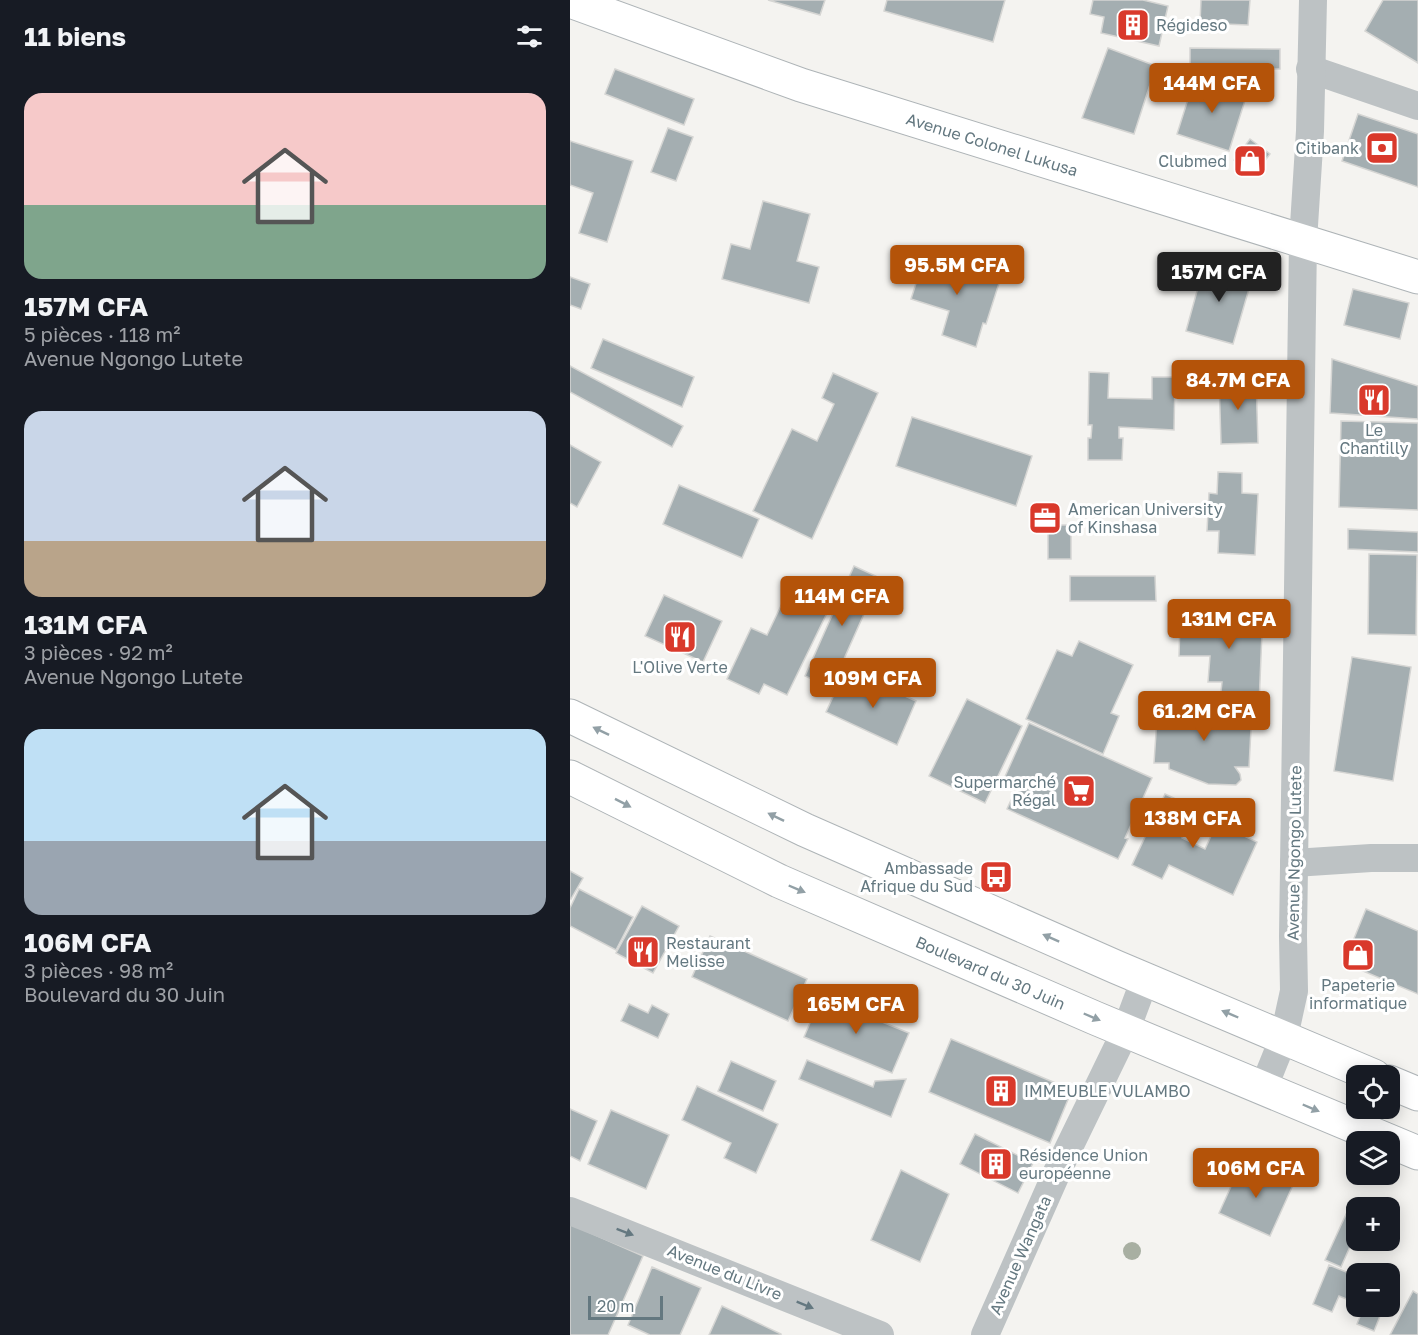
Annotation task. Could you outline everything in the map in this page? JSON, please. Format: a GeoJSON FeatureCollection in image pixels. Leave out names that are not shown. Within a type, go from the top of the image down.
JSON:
{"type":"FeatureCollection","features":[{"type":"Feature","properties":{"kind":"main road","name":"Avenue Colonel Lukusa"},"geometry":{"type":"LineString","coordinates":[[570,1],[801,86],[1418,277]]}},
{"type":"Feature","properties":{"kind":"main road"},"geometry":{"type":"LineString","coordinates":[[570,716],[805,830],[1145,979],[1349,1065]]}},
{"type":"Feature","properties":{"kind":"main road","name":"Boulevard du 30 Juin"},"geometry":{"type":"LineString","coordinates":[[570,777],[779,881],[1263,1089],[1418,1153]]}},
{"type":"Feature","properties":{"kind":"main road"},"geometry":{"type":"LineString","coordinates":[[1400,1087],[1418,1094]]}},
{"type":"Feature","properties":{"kind":"street","name":"Avenue Ngongo Lutete"},"geometry":{"type":"LineString","coordinates":[[1263,1089],[1284,1037],[1294,991],[1302,241],[1310,131],[1312,0]]}},
{"type":"Feature","properties":{"kind":"street"},"geometry":{"type":"LineString","coordinates":[[1310,69],[1418,106]]}},
{"type":"Feature","properties":{"kind":"street"},"geometry":{"type":"LineString","coordinates":[[1294,863],[1371,858],[1418,858]]}},
{"type":"Feature","properties":{"kind":"street","name":"Avenue Wangata"},"geometry":{"type":"LineString","coordinates":[[985,1335],[1057,1172],[1126,1030],[1145,979]]}},
{"type":"Feature","properties":{"kind":"street","name":"Avenue du Livre"},"geometry":{"type":"LineString","coordinates":[[570,1211],[880,1335]]}},
{"type":"Feature","properties":{"kind":"building"},"geometry":{"type":"Polygon","coordinates":[[[768,0],[825,0],[820,15],[768,0]]]}},
{"type":"Feature","properties":{"kind":"building"},"geometry":{"type":"Polygon","coordinates":[[[887,0],[1005,0],[993,42],[884,11],[887,0]]]}},
{"type":"Feature","properties":{"kind":"building","name":"Régideso"},"geometry":{"type":"Polygon","coordinates":[[[1093,0],[1143,0],[1168,6],[1159,46],[1101,33],[1104,17],[1090,14],[1093,0]]]}},
{"type":"Feature","properties":{"kind":"building"},"geometry":{"type":"Polygon","coordinates":[[[1201,0],[1250,0],[1248,25],[1200,23],[1201,0]]]}},
{"type":"Feature","properties":{"kind":"building"},"geometry":{"type":"Polygon","coordinates":[[[1383,0],[1418,0],[1418,63],[1365,31],[1383,0]]]}},
{"type":"Feature","properties":{"kind":"building"},"geometry":{"type":"Polygon","coordinates":[[[1108,48],[1156,66],[1134,134],[1082,118],[1108,48]]]}},
{"type":"Feature","properties":{"kind":"building"},"geometry":{"type":"Polygon","coordinates":[[[1190,48],[1280,49],[1280,69],[1190,68],[1190,48]]]}},
{"type":"Feature","properties":{"kind":"building"},"geometry":{"type":"Polygon","coordinates":[[[615,69],[694,99],[684,125],[605,94],[615,69]]]}},
{"type":"Feature","properties":{"kind":"building"},"geometry":{"type":"Polygon","coordinates":[[[1195,77],[1247,94],[1229,151],[1177,134],[1195,77]]]}},
{"type":"Feature","properties":{"kind":"building","name":"Citibank"},"geometry":{"type":"Polygon","coordinates":[[[1358,114],[1418,134],[1418,187],[1342,161],[1358,114]]]}},
{"type":"Feature","properties":{"kind":"building"},"geometry":{"type":"Polygon","coordinates":[[[668,128],[693,137],[676,181],[651,172],[668,128]]]}},
{"type":"Feature","properties":{"kind":"building"},"geometry":{"type":"Polygon","coordinates":[[[1250,139],[1270,154],[1254,175],[1234,160],[1250,139]]]}},
{"type":"Feature","properties":{"kind":"building"},"geometry":{"type":"Polygon","coordinates":[[[570,141],[633,161],[607,242],[579,233],[593,193],[570,185],[570,141]]]}},
{"type":"Feature","properties":{"kind":"building"},"geometry":{"type":"Polygon","coordinates":[[[763,201],[810,214],[797,261],[819,267],[809,303],[722,279],[731,244],[750,249],[763,201]]]}},
{"type":"Feature","properties":{"kind":"building"},"geometry":{"type":"Polygon","coordinates":[[[926,252],[1001,277],[976,347],[942,335],[949,311],[911,299],[926,252]]]}},
{"type":"Feature","properties":{"kind":"building"},"geometry":{"type":"Polygon","coordinates":[[[1205,262],[1253,275],[1233,344],[1186,331],[1205,262]]]}},
{"type":"Feature","properties":{"kind":"building"},"geometry":{"type":"Polygon","coordinates":[[[570,277],[590,284],[581,309],[570,305],[570,277]]]}},
{"type":"Feature","properties":{"kind":"building"},"geometry":{"type":"Polygon","coordinates":[[[1353,289],[1409,303],[1400,339],[1344,325],[1353,289]]]}},
{"type":"Feature","properties":{"kind":"building"},"geometry":{"type":"Polygon","coordinates":[[[603,339],[694,377],[682,407],[591,368],[603,339]]]}},
{"type":"Feature","properties":{"kind":"building","name":"Le Chantilly"},"geometry":{"type":"Polygon","coordinates":[[[1332,359],[1418,386],[1418,419],[1330,413],[1332,359]]]}},
{"type":"Feature","properties":{"kind":"building"},"geometry":{"type":"Polygon","coordinates":[[[570,366],[683,426],[672,447],[570,392],[570,366]]]}},
{"type":"Feature","properties":{"kind":"building"},"geometry":{"type":"Polygon","coordinates":[[[1089,372],[1109,373],[1108,398],[1152,399],[1152,377],[1175,377],[1174,430],[1119,427],[1119,438],[1123,438],[1122,460],[1088,460],[1088,438],[1091,438],[1092,425],[1088,425],[1089,372]]]}},
{"type":"Feature","properties":{"kind":"building"},"geometry":{"type":"Polygon","coordinates":[[[833,373],[878,393],[812,539],[753,511],[792,429],[817,441],[834,404],[822,398],[833,373]]]}},
{"type":"Feature","properties":{"kind":"building"},"geometry":{"type":"Polygon","coordinates":[[[1219,378],[1256,378],[1258,443],[1221,444],[1219,378]]]}},
{"type":"Feature","properties":{"kind":"building"},"geometry":{"type":"Polygon","coordinates":[[[912,417],[1032,456],[1016,506],[896,466],[912,417]]]}},
{"type":"Feature","properties":{"kind":"building"},"geometry":{"type":"Polygon","coordinates":[[[1341,421],[1418,423],[1418,510],[1339,507],[1341,421]]]}},
{"type":"Feature","properties":{"kind":"building"},"geometry":{"type":"Polygon","coordinates":[[[570,445],[601,462],[577,507],[570,503],[570,445]]]}},
{"type":"Feature","properties":{"kind":"building"},"geometry":{"type":"Polygon","coordinates":[[[1218,472],[1242,473],[1242,493],[1258,494],[1255,555],[1218,553],[1219,531],[1207,531],[1209,493],[1217,494],[1218,472]]]}},
{"type":"Feature","properties":{"kind":"building"},"geometry":{"type":"Polygon","coordinates":[[[679,485],[759,519],[742,558],[663,524],[679,485]]]}},
{"type":"Feature","properties":{"kind":"building"},"geometry":{"type":"Polygon","coordinates":[[[1048,525],[1071,525],[1071,559],[1048,559],[1048,525]]]}},
{"type":"Feature","properties":{"kind":"building"},"geometry":{"type":"Polygon","coordinates":[[[1348,529],[1418,532],[1418,552],[1348,549],[1348,529]]]}},
{"type":"Feature","properties":{"kind":"building"},"geometry":{"type":"Polygon","coordinates":[[[1369,554],[1417,555],[1416,635],[1368,634],[1369,554]]]}},
{"type":"Feature","properties":{"kind":"building"},"geometry":{"type":"Polygon","coordinates":[[[854,566],[880,578],[831,688],[805,676],[854,566]]]}},
{"type":"Feature","properties":{"kind":"building"},"geometry":{"type":"Polygon","coordinates":[[[1070,576],[1155,576],[1156,601],[1070,601],[1070,576]]]}},
{"type":"Feature","properties":{"kind":"building"},"geometry":{"type":"Polygon","coordinates":[[[787,593],[827,613],[787,695],[764,684],[759,694],[727,679],[751,628],[767,635],[787,593]]]}},
{"type":"Feature","properties":{"kind":"building"},"geometry":{"type":"Polygon","coordinates":[[[664,595],[722,621],[703,662],[645,636],[664,595]]]}},
{"type":"Feature","properties":{"kind":"building"},"geometry":{"type":"Polygon","coordinates":[[[1211,606],[1263,608],[1259,705],[1220,701],[1222,682],[1208,682],[1210,656],[1179,656],[1180,622],[1211,623],[1211,606]]]}},
{"type":"Feature","properties":{"kind":"building"},"geometry":{"type":"Polygon","coordinates":[[[1079,641],[1133,665],[1111,713],[1119,716],[1103,754],[1026,719],[1057,650],[1072,656],[1079,641]]]}},
{"type":"Feature","properties":{"kind":"building"},"geometry":{"type":"Polygon","coordinates":[[[1352,657],[1411,667],[1393,781],[1334,771],[1352,657]]]}},
{"type":"Feature","properties":{"kind":"building"},"geometry":{"type":"Polygon","coordinates":[[[863,677],[916,701],[897,745],[826,712],[839,684],[856,692],[863,677]]]}},
{"type":"Feature","properties":{"kind":"building"},"geometry":{"type":"Polygon","coordinates":[[[967,699],[1022,726],[985,803],[929,776],[967,699]]]}},
{"type":"Feature","properties":{"kind":"building"},"geometry":{"type":"Polygon","coordinates":[[[1158,703],[1252,710],[1249,767],[1235,767],[1241,780],[1236,785],[1208,784],[1169,769],[1169,763],[1154,763],[1158,703]]]}},
{"type":"Feature","properties":{"kind":"building"},"geometry":{"type":"Polygon","coordinates":[[[1029,723],[1152,778],[1118,859],[1007,809],[1017,787],[1003,781],[1029,723]]]}},
{"type":"Feature","properties":{"kind":"building"},"geometry":{"type":"Polygon","coordinates":[[[1165,794],[1195,808],[1182,838],[1205,849],[1217,823],[1257,842],[1233,895],[1169,865],[1162,879],[1132,865],[1165,794]]]}},
{"type":"Feature","properties":{"kind":"building"},"geometry":{"type":"Polygon","coordinates":[[[570,871],[583,878],[571,899],[570,898],[570,871]]]}},
{"type":"Feature","properties":{"kind":"building"},"geometry":{"type":"Polygon","coordinates":[[[579,889],[633,917],[616,950],[570,926],[570,908],[579,889]]]}},
{"type":"Feature","properties":{"kind":"building"},"geometry":{"type":"Polygon","coordinates":[[[642,906],[679,926],[653,973],[616,953],[642,906]]]}},
{"type":"Feature","properties":{"kind":"building"},"geometry":{"type":"Polygon","coordinates":[[[1366,909],[1418,931],[1418,994],[1344,963],[1366,909]]]}},
{"type":"Feature","properties":{"kind":"building"},"geometry":{"type":"Polygon","coordinates":[[[710,936],[807,979],[788,1021],[692,977],[710,936]]]}},
{"type":"Feature","properties":{"kind":"building"},"geometry":{"type":"Polygon","coordinates":[[[821,997],[909,1033],[892,1073],[804,1037],[821,997]]]}},
{"type":"Feature","properties":{"kind":"building"},"geometry":{"type":"Polygon","coordinates":[[[629,1004],[648,1013],[652,1005],[669,1014],[658,1038],[621,1021],[629,1004]]]}},
{"type":"Feature","properties":{"kind":"building","name":"IMMEUBLE VULAMBO"},"geometry":{"type":"Polygon","coordinates":[[[951,1039],[1072,1090],[1050,1143],[929,1092],[951,1039]]]}},
{"type":"Feature","properties":{"kind":"building"},"geometry":{"type":"Polygon","coordinates":[[[807,1060],[873,1087],[875,1081],[906,1079],[891,1117],[799,1079],[807,1060]]]}},
{"type":"Feature","properties":{"kind":"building"},"geometry":{"type":"Polygon","coordinates":[[[731,1061],[776,1081],[763,1111],[718,1091],[731,1061]]]}},
{"type":"Feature","properties":{"kind":"building"},"geometry":{"type":"Polygon","coordinates":[[[697,1086],[778,1124],[756,1173],[724,1158],[731,1143],[682,1120],[697,1086]]]}},
{"type":"Feature","properties":{"kind":"building"},"geometry":{"type":"Polygon","coordinates":[[[570,1109],[597,1121],[580,1161],[570,1156],[570,1109]]]}},
{"type":"Feature","properties":{"kind":"building"},"geometry":{"type":"Polygon","coordinates":[[[611,1110],[669,1135],[646,1189],[588,1164],[611,1110]]]}},
{"type":"Feature","properties":{"kind":"building","name":"Résidence Union européenne"},"geometry":{"type":"Polygon","coordinates":[[[975,1134],[1033,1163],[1018,1193],[960,1164],[975,1134]]]}},
{"type":"Feature","properties":{"kind":"building"},"geometry":{"type":"Polygon","coordinates":[[[1242,1162],[1293,1185],[1270,1236],[1219,1213],[1242,1162]]]}},
{"type":"Feature","properties":{"kind":"building"},"geometry":{"type":"Polygon","coordinates":[[[901,1170],[949,1194],[920,1262],[871,1240],[901,1170]]]}},
{"type":"Feature","properties":{"kind":"building"},"geometry":{"type":"Polygon","coordinates":[[[1346,1214],[1346,1251],[1348,1251],[1341,1267],[1325,1260],[1346,1214]]]}},
{"type":"Feature","properties":{"kind":"building"},"geometry":{"type":"Polygon","coordinates":[[[570,1224],[643,1256],[608,1335],[570,1335],[570,1224]]]}},
{"type":"Feature","properties":{"kind":"building"},"geometry":{"type":"Polygon","coordinates":[[[1329,1265],[1346,1272],[1346,1299],[1339,1296],[1332,1312],[1313,1304],[1329,1265]]]}},
{"type":"Feature","properties":{"kind":"building"},"geometry":{"type":"Polygon","coordinates":[[[652,1267],[701,1288],[680,1335],[650,1335],[628,1325],[652,1267]]]}},
{"type":"Feature","properties":{"kind":"building"},"geometry":{"type":"Polygon","coordinates":[[[1413,1291],[1418,1294],[1418,1335],[1390,1335],[1413,1291]]]}},
{"type":"Feature","properties":{"kind":"building"},"geometry":{"type":"Polygon","coordinates":[[[722,1306],[781,1334],[781,1335],[709,1335],[722,1306]]]}},
{"type":"Feature","properties":{"kind":"building"},"geometry":{"type":"Polygon","coordinates":[[[1360,1317],[1380,1317],[1374,1331],[1357,1324],[1360,1317]]]}},
{"type":"Feature","properties":{"kind":"place","name":"Régideso"},"geometry":{"type":"Point","coordinates":[1133,25]}},
{"type":"Feature","properties":{"kind":"place","name":"Citibank"},"geometry":{"type":"Point","coordinates":[1382,148]}},
{"type":"Feature","properties":{"kind":"place","name":"Clubmed"},"geometry":{"type":"Point","coordinates":[1250,161]}},
{"type":"Feature","properties":{"kind":"place","name":"Le Chantilly"},"geometry":{"type":"Point","coordinates":[1374,400]}},
{"type":"Feature","properties":{"kind":"place","name":"American University of Kinshasa"},"geometry":{"type":"Point","coordinates":[1045,518]}},
{"type":"Feature","properties":{"kind":"place","name":"L'Olive Verte"},"geometry":{"type":"Point","coordinates":[680,637]}},
{"type":"Feature","properties":{"kind":"place","name":"Supermarché Régal"},"geometry":{"type":"Point","coordinates":[1079,791]}},
{"type":"Feature","properties":{"kind":"place","name":"Ambassade Afrique du Sud"},"geometry":{"type":"Point","coordinates":[996,877]}},
{"type":"Feature","properties":{"kind":"place","name":"Restaurant Melisse"},"geometry":{"type":"Point","coordinates":[643,952]}},
{"type":"Feature","properties":{"kind":"place","name":"Papeterie informatique"},"geometry":{"type":"Point","coordinates":[1358,955]}},
{"type":"Feature","properties":{"kind":"place","name":"IMMEUBLE VULAMBO"},"geometry":{"type":"Point","coordinates":[1001,1091]}},
{"type":"Feature","properties":{"kind":"place","name":"Résidence Union européenne"},"geometry":{"type":"Point","coordinates":[996,1164]}}]}
